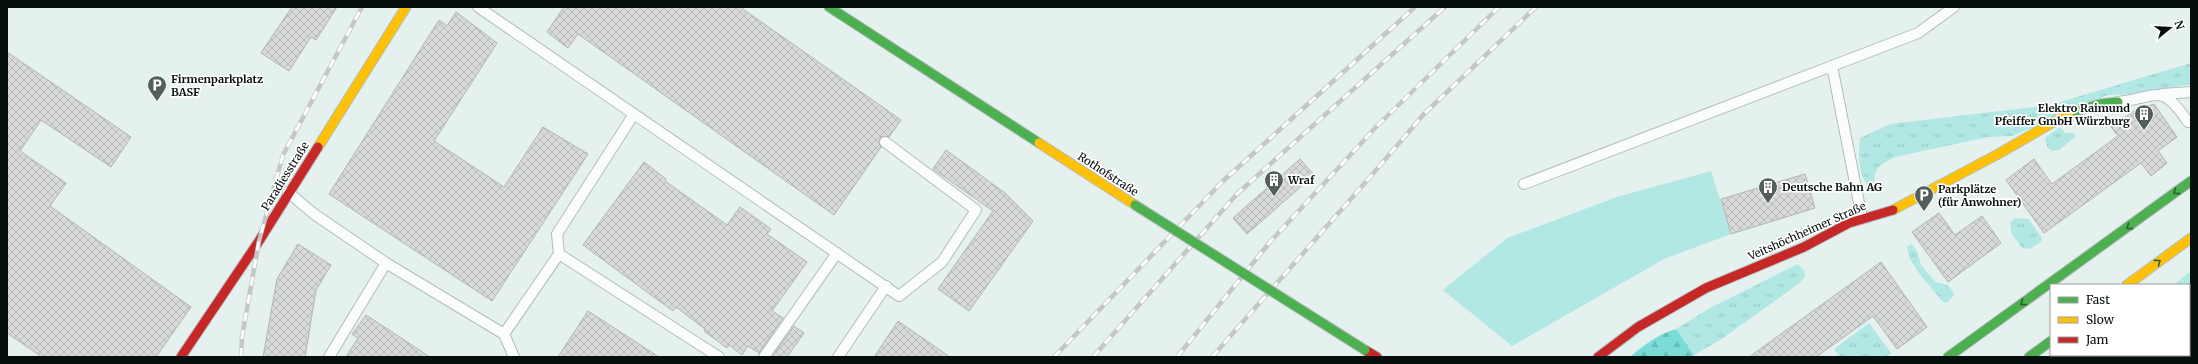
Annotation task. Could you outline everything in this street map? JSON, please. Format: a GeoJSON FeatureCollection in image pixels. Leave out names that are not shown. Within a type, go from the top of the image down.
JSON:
{"type":"FeatureCollection","features":[{"type":"Feature","properties":{"kind":"main road","name":"Paradiesstraße"},"geometry":{"type":"LineString","coordinates":[[181,357],[259,241],[288,192],[406,7]]}},
{"type":"Feature","properties":{"kind":"main road","name":"Rothofstraße"},"geometry":{"type":"LineString","coordinates":[[829,7],[1135,206],[1377,357]]}},
{"type":"Feature","properties":{"kind":"main road","name":"Veitshöchheimer Straße"},"geometry":{"type":"LineString","coordinates":[[1598,357],[1638,327],[1706,288],[1804,247],[1814,240],[1862,218],[1903,206],[1918,195],[1945,183],[2002,152],[2065,114],[2091,105],[2118,102]]}},
{"type":"Feature","properties":{"kind":"main road"},"geometry":{"type":"LineString","coordinates":[[1948,357],[2191,181]]}},
{"type":"Feature","properties":{"kind":"main road"},"geometry":{"type":"LineString","coordinates":[[2128,284],[2191,238]]}},
{"type":"Feature","properties":{"kind":"main road"},"geometry":{"type":"LineString","coordinates":[[2029,357],[2050,342]]}},
{"type":"Feature","properties":{"kind":"main road"},"geometry":{"type":"LineString","coordinates":[[2034,357],[2050,354]]}},
{"type":"Feature","properties":{"kind":"lane"},"geometry":{"type":"LineString","coordinates":[[478,7],[899,296],[942,262],[976,210],[885,142]]}},
{"type":"Feature","properties":{"kind":"lane"},"geometry":{"type":"LineString","coordinates":[[1524,184],[1918,33],[1954,7]]}},
{"type":"Feature","properties":{"kind":"lane"},"geometry":{"type":"LineString","coordinates":[[1832,66],[1841,102],[1862,218]]}},
{"type":"Feature","properties":{"kind":"lane"},"geometry":{"type":"LineString","coordinates":[[2118,102],[2162,94],[2191,92]]}},
{"type":"Feature","properties":{"kind":"lane"},"geometry":{"type":"LineString","coordinates":[[2162,94],[2172,100],[2188,122]]}},
{"type":"Feature","properties":{"kind":"lane"},"geometry":{"type":"LineString","coordinates":[[504,334],[559,254],[557,234],[634,114]]}},
{"type":"Feature","properties":{"kind":"lane"},"geometry":{"type":"LineString","coordinates":[[288,192],[314,214],[386,263],[504,334],[514,357]]}},
{"type":"Feature","properties":{"kind":"lane"},"geometry":{"type":"LineString","coordinates":[[764,357],[837,253]]}},
{"type":"Feature","properties":{"kind":"lane"},"geometry":{"type":"LineString","coordinates":[[559,254],[719,357]]}},
{"type":"Feature","properties":{"kind":"lane"},"geometry":{"type":"LineString","coordinates":[[329,357],[386,263]]}},
{"type":"Feature","properties":{"kind":"lane"},"geometry":{"type":"LineString","coordinates":[[838,357],[886,286]]}},
{"type":"Feature","properties":{"kind":"green space"},"geometry":{"type":"Polygon","coordinates":[[[2191,63],[2191,84],[2131,94],[2107,95],[2012,136],[1988,137],[1895,157],[1879,166],[1875,173],[1874,188],[1869,188],[1865,182],[1859,158],[1860,138],[1890,124],[2050,105],[2191,63]]]}},
{"type":"Feature","properties":{"kind":"green space"},"geometry":{"type":"Polygon","coordinates":[[[2060,127],[2065,133],[2073,133],[2076,136],[2059,150],[2053,151],[2048,148],[2045,140],[2046,137],[2060,127]]]}},
{"type":"Feature","properties":{"kind":"green space"},"geometry":{"type":"Polygon","coordinates":[[[1711,171],[1731,234],[1664,259],[1512,346],[1443,290],[1507,238],[1617,197],[1711,171]]]}},
{"type":"Feature","properties":{"kind":"green space"},"geometry":{"type":"Polygon","coordinates":[[[2015,218],[2029,219],[2042,238],[2041,242],[2030,249],[2022,248],[2012,234],[2010,223],[2015,218]]]}},
{"type":"Feature","properties":{"kind":"green space"},"geometry":{"type":"Polygon","coordinates":[[[1911,244],[1917,251],[1921,265],[1935,282],[1947,285],[1951,289],[1954,295],[1947,303],[1943,302],[1918,272],[1910,259],[1907,247],[1911,244]]]}},
{"type":"Feature","properties":{"kind":"green space"},"geometry":{"type":"Polygon","coordinates":[[[1798,264],[1805,272],[1805,277],[1797,285],[1720,340],[1694,355],[1676,329],[1710,308],[1798,264]]]}},
{"type":"Feature","properties":{"kind":"green space"},"geometry":{"type":"Polygon","coordinates":[[[2191,271],[2190,289],[2190,284],[2174,284],[2191,271]]]}},
{"type":"Feature","properties":{"kind":"green space"},"geometry":{"type":"Polygon","coordinates":[[[2190,304],[2191,357],[2173,357],[2172,356],[2190,356],[2190,304]]]}},
{"type":"Feature","properties":{"kind":"green space"},"geometry":{"type":"Polygon","coordinates":[[[1869,323],[1891,353],[1886,357],[1840,357],[1834,349],[1869,323]]]}},
{"type":"Feature","properties":{"kind":"green space"},"geometry":{"type":"Polygon","coordinates":[[[1676,329],[1694,355],[1691,357],[1630,357],[1652,340],[1676,329]]]}},
{"type":"Feature","properties":{"kind":"building"},"geometry":{"type":"Polygon","coordinates":[[[292,7],[337,7],[316,40],[311,37],[289,71],[261,53],[292,7]]]}},
{"type":"Feature","properties":{"kind":"building"},"geometry":{"type":"Polygon","coordinates":[[[564,7],[740,7],[901,120],[889,137],[883,136],[880,138],[879,144],[881,147],[834,215],[578,34],[568,48],[547,32],[564,7]]]}},
{"type":"Feature","properties":{"kind":"building"},"geometry":{"type":"Polygon","coordinates":[[[456,12],[497,43],[434,141],[504,187],[543,127],[588,154],[492,301],[329,194],[439,20],[447,26],[456,12]]]}},
{"type":"Feature","properties":{"kind":"building"},"geometry":{"type":"Polygon","coordinates":[[[7,52],[131,137],[111,167],[41,120],[20,151],[66,183],[50,206],[191,307],[156,357],[42,357],[7,333],[7,52]]]}},
{"type":"Feature","properties":{"kind":"building"},"geometry":{"type":"Polygon","coordinates":[[[2154,104],[2177,137],[2158,151],[2167,163],[2151,176],[2141,163],[2044,233],[2006,180],[2034,159],[2052,184],[2118,136],[2111,127],[2134,111],[2154,104]]]}},
{"type":"Feature","properties":{"kind":"building"},"geometry":{"type":"Polygon","coordinates":[[[946,150],[1005,193],[1033,221],[969,311],[938,289],[993,211],[933,169],[946,150]]]}},
{"type":"Feature","properties":{"kind":"building","name":"Wraf"},"geometry":{"type":"Polygon","coordinates":[[[1300,159],[1314,175],[1247,234],[1233,218],[1300,159]]]}},
{"type":"Feature","properties":{"kind":"building"},"geometry":{"type":"Polygon","coordinates":[[[644,162],[666,179],[665,181],[727,225],[740,207],[771,229],[767,234],[807,262],[772,311],[783,318],[759,353],[748,346],[742,355],[729,345],[727,348],[676,307],[673,311],[583,245],[644,162]]]}},
{"type":"Feature","properties":{"kind":"building","name":"Deutsche Bahn AG"},"geometry":{"type":"Polygon","coordinates":[[[1805,174],[1815,208],[1731,234],[1721,199],[1805,174]]]}},
{"type":"Feature","properties":{"kind":"building"},"geometry":{"type":"Polygon","coordinates":[[[1939,213],[1955,235],[1982,216],[2001,243],[1948,282],[1912,232],[1939,213]]]}},
{"type":"Feature","properties":{"kind":"building"},"geometry":{"type":"Polygon","coordinates":[[[298,244],[331,265],[316,290],[305,357],[263,357],[277,279],[298,244]]]}},
{"type":"Feature","properties":{"kind":"building"},"geometry":{"type":"Polygon","coordinates":[[[1881,262],[1927,327],[1897,349],[1873,316],[1816,357],[1749,357],[1881,262]]]}},
{"type":"Feature","properties":{"kind":"building"},"geometry":{"type":"Polygon","coordinates":[[[588,311],[659,357],[558,357],[588,311]]]}},
{"type":"Feature","properties":{"kind":"building"},"geometry":{"type":"Polygon","coordinates":[[[366,315],[430,357],[346,357],[358,338],[352,334],[366,315]]]}},
{"type":"Feature","properties":{"kind":"building"},"geometry":{"type":"Polygon","coordinates":[[[898,321],[950,357],[874,357],[898,321]]]}},
{"type":"Feature","properties":{"kind":"building"},"geometry":{"type":"Polygon","coordinates":[[[794,326],[804,333],[787,357],[772,357],[794,326]]]}},
{"type":"Feature","properties":{"kind":"railway"},"geometry":{"type":"LineString","coordinates":[[241,357],[242,337],[259,241],[283,155],[362,7]]}},
{"type":"Feature","properties":{"kind":"railway"},"geometry":{"type":"LineString","coordinates":[[1054,357],[1223,181],[1415,7]]}},
{"type":"Feature","properties":{"kind":"railway"},"geometry":{"type":"LineString","coordinates":[[1093,357],[1237,194],[1445,7]]}},
{"type":"Feature","properties":{"kind":"railway"},"geometry":{"type":"LineString","coordinates":[[1177,357],[1270,242],[1377,126],[1499,7]]}},
{"type":"Feature","properties":{"kind":"railway"},"geometry":{"type":"LineString","coordinates":[[1212,357],[1424,114],[1536,7]]}},
{"type":"Feature","properties":{"kind":"traffic: fast"},"geometry":{"type":"LineString","coordinates":[[829,7],[1039,143]]}},
{"type":"Feature","properties":{"kind":"traffic: fast"},"geometry":{"type":"LineString","coordinates":[[2069,113],[2100,104],[2118,102]]}},
{"type":"Feature","properties":{"kind":"traffic: fast"},"geometry":{"type":"LineString","coordinates":[[1948,357],[2191,181]]}},
{"type":"Feature","properties":{"kind":"traffic: fast"},"geometry":{"type":"LineString","coordinates":[[1135,205],[1365,350]]}},
{"type":"Feature","properties":{"kind":"traffic: fast"},"geometry":{"type":"LineString","coordinates":[[2029,357],[2050,342]]}},
{"type":"Feature","properties":{"kind":"traffic: slow"},"geometry":{"type":"LineString","coordinates":[[318,147],[406,7]]}},
{"type":"Feature","properties":{"kind":"traffic: slow"},"geometry":{"type":"LineString","coordinates":[[1893,210],[2000,153],[2069,113]]}},
{"type":"Feature","properties":{"kind":"traffic: slow"},"geometry":{"type":"LineString","coordinates":[[1039,143],[1135,205]]}},
{"type":"Feature","properties":{"kind":"traffic: slow"},"geometry":{"type":"LineString","coordinates":[[2128,284],[2191,238]]}},
{"type":"Feature","properties":{"kind":"traffic: jam"},"geometry":{"type":"LineString","coordinates":[[181,357],[259,241],[318,147]]}},
{"type":"Feature","properties":{"kind":"traffic: jam"},"geometry":{"type":"LineString","coordinates":[[1598,357],[1638,327],[1706,288],[1804,247],[1849,223],[1893,210]]}},
{"type":"Feature","properties":{"kind":"traffic: jam"},"geometry":{"type":"LineString","coordinates":[[1365,350],[1377,357]]}},
{"type":"Feature","properties":{"kind":"place","name":"Firmenparkplatz BASF"},"geometry":{"type":"Point","coordinates":[157,102]}},
{"type":"Feature","properties":{"kind":"place","name":"Elektro Raimund Pfeiffer GmbH Würzburg"},"geometry":{"type":"Point","coordinates":[2144,131]}},
{"type":"Feature","properties":{"kind":"place","name":"Wraf"},"geometry":{"type":"Point","coordinates":[1274,197]}},
{"type":"Feature","properties":{"kind":"place","name":"Deutsche Bahn AG"},"geometry":{"type":"Point","coordinates":[1768,204]}},
{"type":"Feature","properties":{"kind":"place","name":"Parkplätze (für Anwohner)"},"geometry":{"type":"Point","coordinates":[1924,212]}}]}
